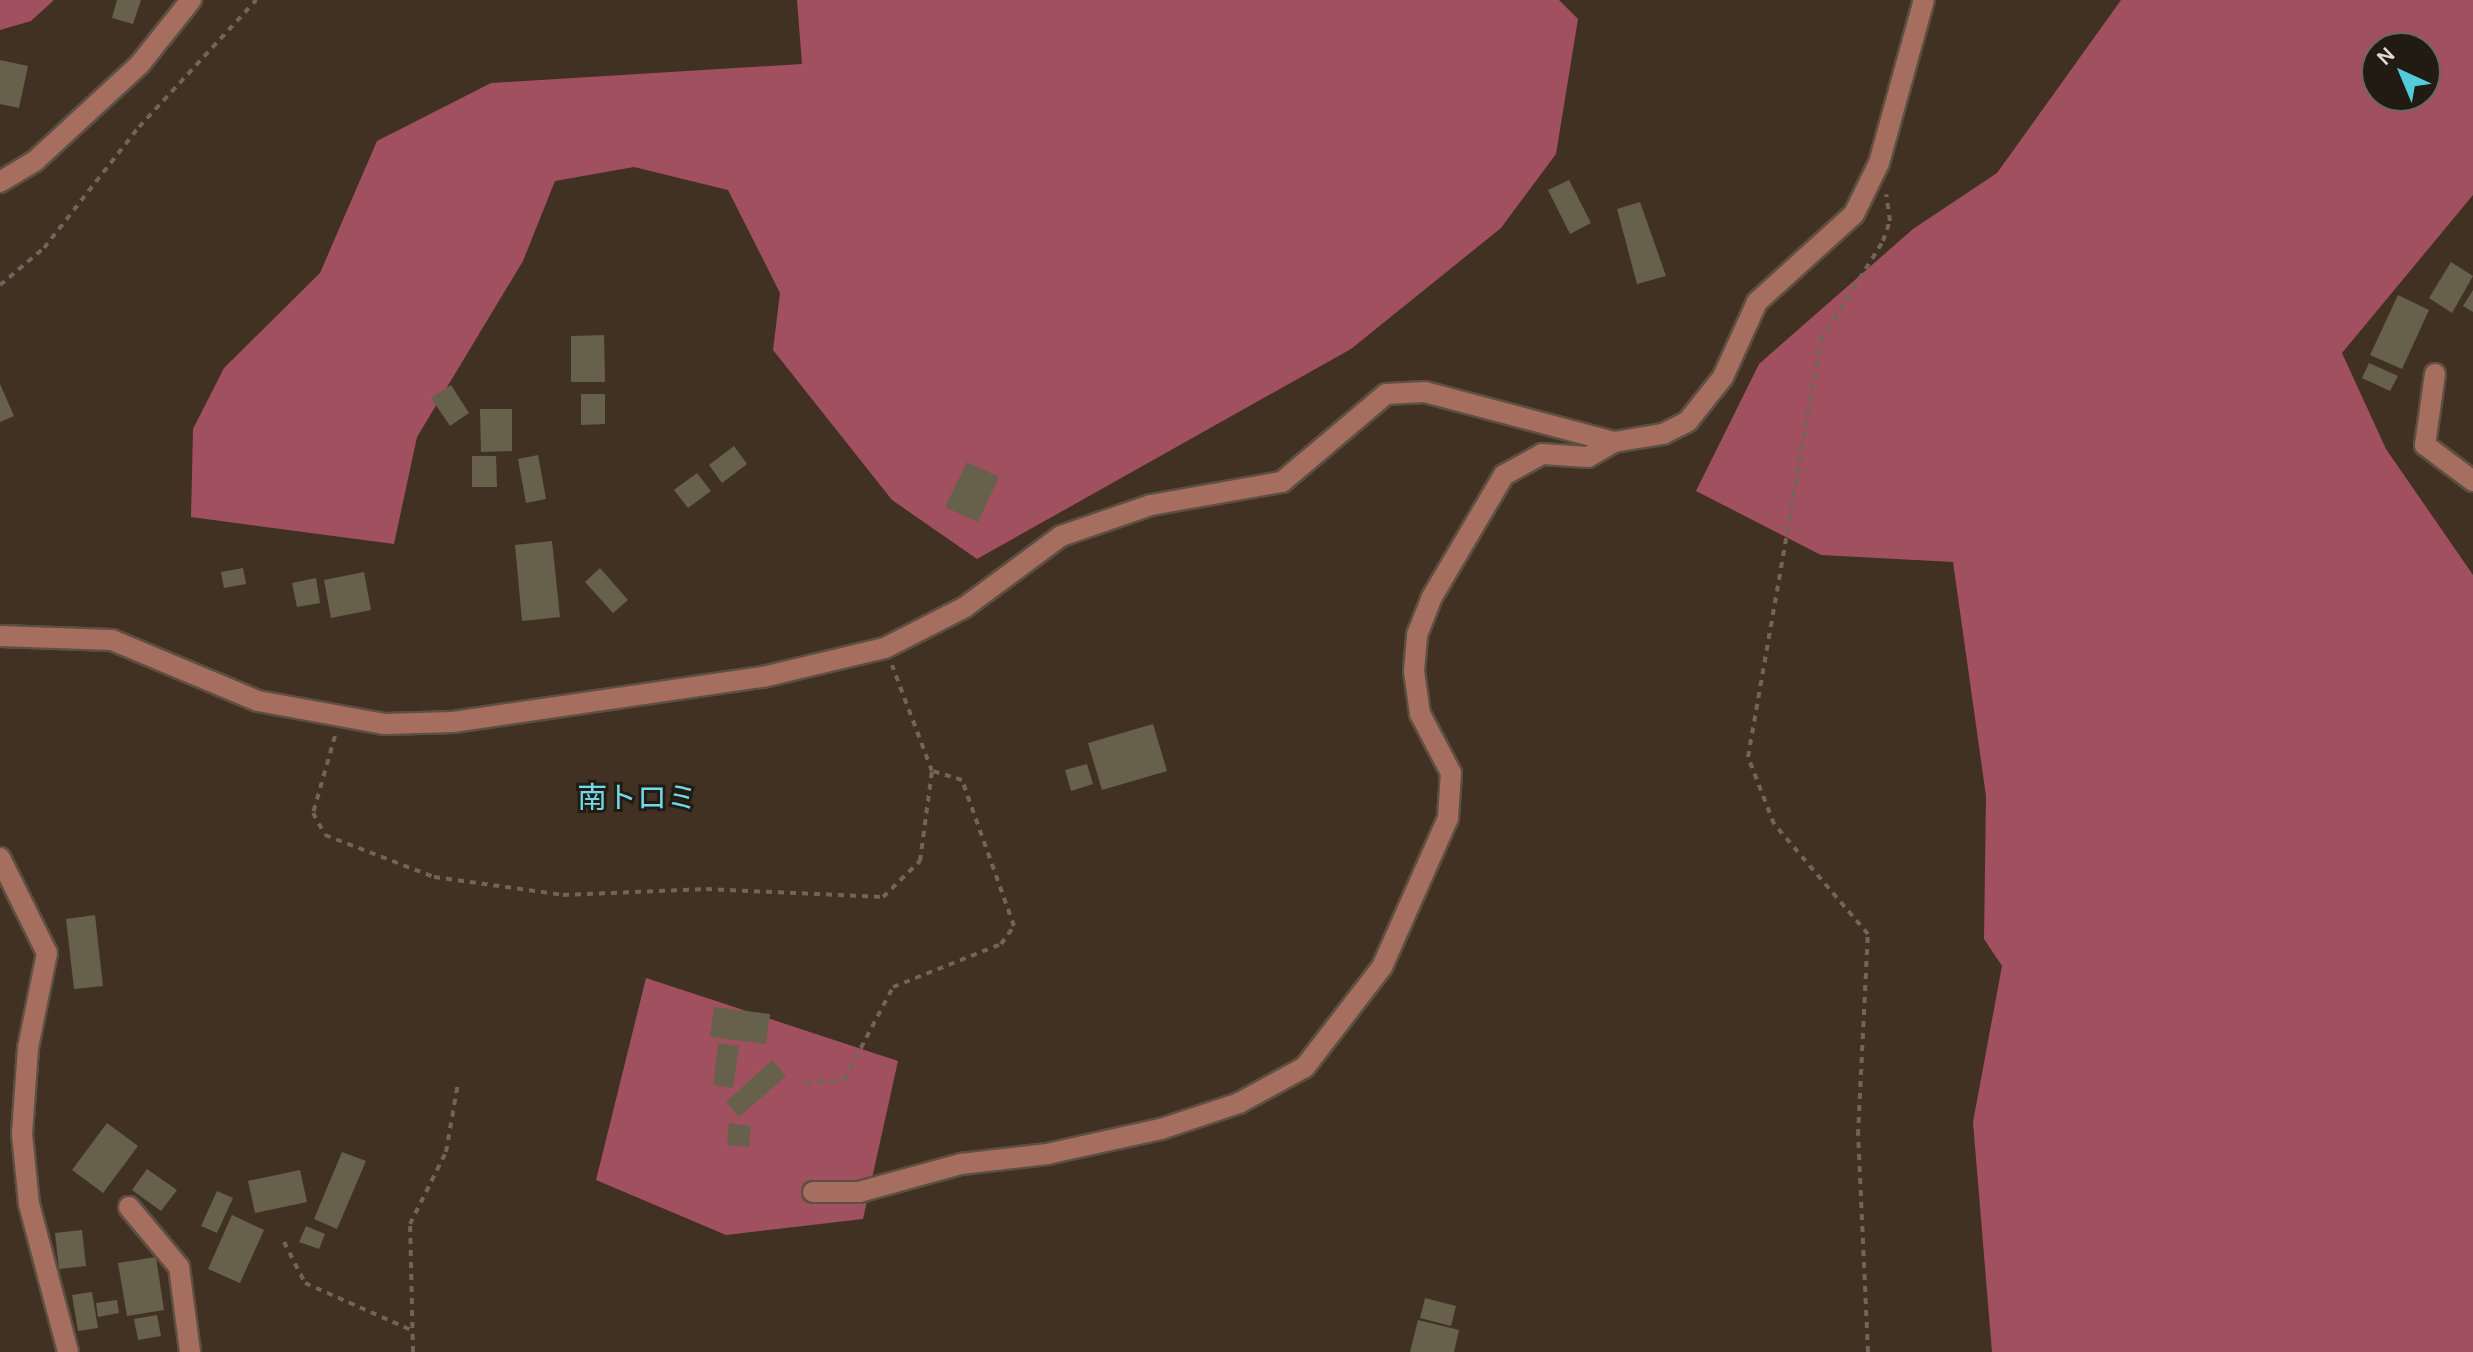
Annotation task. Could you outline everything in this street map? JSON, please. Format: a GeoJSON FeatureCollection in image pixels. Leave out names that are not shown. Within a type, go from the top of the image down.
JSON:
{"type":"FeatureCollection","features":[{"type":"Feature","properties":{"kind":"street"},"geometry":{"type":"LineString","coordinates":[[0,182],[35,161],[140,64],[191,0]]}},
{"type":"Feature","properties":{"kind":"street"},"geometry":{"type":"LineString","coordinates":[[813,1192],[859,1192],[961,1164],[1047,1154],[1161,1129],[1239,1103],[1305,1067],[1382,967],[1448,818],[1451,773],[1420,714],[1414,671],[1417,635],[1432,597],[1504,475],[1542,454],[1588,457],[1614,442],[1663,434],[1688,421],[1723,377],[1757,302],[1854,214],[1874,175],[1924,0]]}},
{"type":"Feature","properties":{"kind":"street"},"geometry":{"type":"LineString","coordinates":[[2435,374],[2425,445],[2473,481]]}},
{"type":"Feature","properties":{"kind":"street"},"geometry":{"type":"LineString","coordinates":[[0,636],[112,640],[258,701],[341,716],[453,722],[763,677],[885,648],[965,607],[1061,536],[1151,505],[1282,482],[1386,394],[1425,392],[1614,442]]}},
{"type":"Feature","properties":{"kind":"street"},"geometry":{"type":"LineString","coordinates":[[0,858],[47,953],[28,1048],[22,1134],[29,1204],[68,1352]]}},
{"type":"Feature","properties":{"kind":"street"},"geometry":{"type":"LineString","coordinates":[[129,1207],[179,1267],[190,1352]]}},
{"type":"Feature","properties":{"kind":"path"},"geometry":{"type":"LineString","coordinates":[[0,285],[44,248],[139,127],[256,0]]}},
{"type":"Feature","properties":{"kind":"path"},"geometry":{"type":"LineString","coordinates":[[1868,1352],[1858,1135],[1868,934],[1774,824],[1748,757],[1821,340],[1890,221],[1885,190],[1874,175]]}},
{"type":"Feature","properties":{"kind":"path"},"geometry":{"type":"LineString","coordinates":[[341,716],[313,813],[325,835],[434,877],[563,895],[706,889],[883,897],[920,861],[932,771],[885,648]]}},
{"type":"Feature","properties":{"kind":"path"},"geometry":{"type":"LineString","coordinates":[[806,1083],[844,1080],[893,987],[1001,944],[1014,926],[962,780],[932,771]]}},
{"type":"Feature","properties":{"kind":"path"},"geometry":{"type":"LineString","coordinates":[[413,1352],[410,1224],[446,1152],[458,1083]]}},
{"type":"Feature","properties":{"kind":"path"},"geometry":{"type":"LineString","coordinates":[[284,1242],[305,1283],[411,1330]]}},
{"type":"Feature","properties":{"kind":"shaded area"},"geometry":{"type":"Polygon","coordinates":[[[0,0],[54,0],[31,21],[0,30],[0,0]]]}},
{"type":"Feature","properties":{"kind":"shaded area"},"geometry":{"type":"Polygon","coordinates":[[[797,0],[1559,0],[1578,19],[1556,154],[1501,228],[1351,349],[977,559],[892,500],[773,350],[780,293],[728,190],[634,167],[555,181],[523,261],[417,437],[394,544],[191,517],[193,429],[224,368],[320,273],[377,141],[491,83],[802,64],[797,0]]]}},
{"type":"Feature","properties":{"kind":"shaded area"},"geometry":{"type":"Polygon","coordinates":[[[2121,0],[2473,0],[2473,195],[2342,353],[2386,449],[2473,575],[2473,1352],[1992,1352],[1973,1122],[2002,966],[1984,939],[1986,796],[1953,562],[1821,555],[1696,491],[1759,364],[1913,229],[1997,173],[2121,0]]]}},
{"type":"Feature","properties":{"kind":"shaded area"},"geometry":{"type":"Polygon","coordinates":[[[646,978],[898,1061],[863,1219],[726,1235],[596,1180],[646,978]]]}},
{"type":"Feature","properties":{"kind":"building"},"geometry":{"type":"Polygon","coordinates":[[[117,0],[141,0],[133,24],[112,18],[117,0]]]}},
{"type":"Feature","properties":{"kind":"building"},"geometry":{"type":"Polygon","coordinates":[[[0,60],[28,66],[19,108],[0,104],[0,60]]]}},
{"type":"Feature","properties":{"kind":"building"},"geometry":{"type":"Polygon","coordinates":[[[1569,180],[1591,223],[1570,234],[1548,190],[1569,180]]]}},
{"type":"Feature","properties":{"kind":"building"},"geometry":{"type":"Polygon","coordinates":[[[1640,202],[1666,276],[1637,284],[1617,209],[1640,202]]]}},
{"type":"Feature","properties":{"kind":"building"},"geometry":{"type":"Polygon","coordinates":[[[2451,262],[2473,276],[2452,313],[2429,298],[2451,262]]]}},
{"type":"Feature","properties":{"kind":"building"},"geometry":{"type":"Polygon","coordinates":[[[2473,290],[2473,312],[2463,306],[2473,290]]]}},
{"type":"Feature","properties":{"kind":"building"},"geometry":{"type":"Polygon","coordinates":[[[2398,295],[2429,310],[2402,369],[2370,355],[2398,295]]]}},
{"type":"Feature","properties":{"kind":"building"},"geometry":{"type":"Polygon","coordinates":[[[604,335],[605,382],[571,382],[571,336],[604,335]]]}},
{"type":"Feature","properties":{"kind":"building"},"geometry":{"type":"Polygon","coordinates":[[[2369,363],[2398,376],[2390,391],[2362,378],[2369,363]]]}},
{"type":"Feature","properties":{"kind":"building"},"geometry":{"type":"Polygon","coordinates":[[[0,384],[14,416],[0,422],[0,384]]]}},
{"type":"Feature","properties":{"kind":"building"},"geometry":{"type":"Polygon","coordinates":[[[451,385],[469,413],[450,426],[431,398],[451,385]]]}},
{"type":"Feature","properties":{"kind":"building"},"geometry":{"type":"Polygon","coordinates":[[[581,394],[605,394],[605,424],[581,425],[581,394]]]}},
{"type":"Feature","properties":{"kind":"building"},"geometry":{"type":"Polygon","coordinates":[[[480,409],[512,409],[512,451],[481,452],[480,409]]]}},
{"type":"Feature","properties":{"kind":"building"},"geometry":{"type":"Polygon","coordinates":[[[734,446],[747,464],[722,483],[709,465],[734,446]]]}},
{"type":"Feature","properties":{"kind":"building"},"geometry":{"type":"Polygon","coordinates":[[[538,455],[546,499],[526,503],[518,459],[538,455]]]}},
{"type":"Feature","properties":{"kind":"building"},"geometry":{"type":"Polygon","coordinates":[[[472,456],[496,456],[497,487],[472,487],[472,456]]]}},
{"type":"Feature","properties":{"kind":"building"},"geometry":{"type":"Polygon","coordinates":[[[967,462],[999,477],[978,522],[945,507],[967,462]]]}},
{"type":"Feature","properties":{"kind":"building"},"geometry":{"type":"Polygon","coordinates":[[[697,473],[711,491],[688,508],[674,490],[697,473]]]}},
{"type":"Feature","properties":{"kind":"building"},"geometry":{"type":"Polygon","coordinates":[[[552,541],[560,617],[522,621],[515,545],[552,541]]]}},
{"type":"Feature","properties":{"kind":"building"},"geometry":{"type":"Polygon","coordinates":[[[243,568],[246,584],[224,588],[221,572],[243,568]]]}},
{"type":"Feature","properties":{"kind":"building"},"geometry":{"type":"Polygon","coordinates":[[[600,568],[628,600],[613,613],[585,582],[600,568]]]}},
{"type":"Feature","properties":{"kind":"building"},"geometry":{"type":"Polygon","coordinates":[[[364,572],[371,610],[331,618],[324,580],[364,572]]]}},
{"type":"Feature","properties":{"kind":"building"},"geometry":{"type":"Polygon","coordinates":[[[316,578],[320,603],[297,607],[292,583],[316,578]]]}},
{"type":"Feature","properties":{"kind":"building"},"geometry":{"type":"Polygon","coordinates":[[[1153,724],[1167,771],[1102,790],[1088,743],[1153,724]]]}},
{"type":"Feature","properties":{"kind":"building"},"geometry":{"type":"Polygon","coordinates":[[[1087,764],[1093,784],[1071,791],[1065,770],[1087,764]]]}},
{"type":"Feature","properties":{"kind":"building"},"geometry":{"type":"Polygon","coordinates":[[[95,915],[103,986],[74,989],[66,919],[95,915]]]}},
{"type":"Feature","properties":{"kind":"building"},"geometry":{"type":"Polygon","coordinates":[[[714,1007],[770,1014],[766,1044],[710,1037],[714,1007]]]}},
{"type":"Feature","properties":{"kind":"building"},"geometry":{"type":"Polygon","coordinates":[[[718,1043],[739,1046],[733,1088],[713,1085],[718,1043]]]}},
{"type":"Feature","properties":{"kind":"building"},"geometry":{"type":"Polygon","coordinates":[[[772,1060],[786,1076],[739,1117],[726,1102],[772,1060]]]}},
{"type":"Feature","properties":{"kind":"building"},"geometry":{"type":"Polygon","coordinates":[[[107,1123],[138,1146],[103,1193],[72,1170],[107,1123]]]}},
{"type":"Feature","properties":{"kind":"building"},"geometry":{"type":"Polygon","coordinates":[[[729,1123],[751,1126],[749,1147],[727,1145],[729,1123]]]}},
{"type":"Feature","properties":{"kind":"building"},"geometry":{"type":"Polygon","coordinates":[[[342,1152],[366,1161],[337,1229],[314,1219],[342,1152]]]}},
{"type":"Feature","properties":{"kind":"building"},"geometry":{"type":"Polygon","coordinates":[[[147,1169],[177,1190],[161,1211],[132,1190],[147,1169]]]}},
{"type":"Feature","properties":{"kind":"building"},"geometry":{"type":"Polygon","coordinates":[[[300,1170],[307,1202],[255,1213],[248,1181],[300,1170]]]}},
{"type":"Feature","properties":{"kind":"building"},"geometry":{"type":"Polygon","coordinates":[[[217,1191],[233,1198],[217,1233],[201,1226],[217,1191]]]}},
{"type":"Feature","properties":{"kind":"building"},"geometry":{"type":"Polygon","coordinates":[[[232,1215],[264,1230],[240,1283],[208,1269],[232,1215]]]}},
{"type":"Feature","properties":{"kind":"building"},"geometry":{"type":"Polygon","coordinates":[[[306,1226],[325,1234],[319,1249],[299,1242],[306,1226]]]}},
{"type":"Feature","properties":{"kind":"building"},"geometry":{"type":"Polygon","coordinates":[[[82,1230],[86,1266],[59,1269],[55,1233],[82,1230]]]}},
{"type":"Feature","properties":{"kind":"building"},"geometry":{"type":"Polygon","coordinates":[[[156,1257],[164,1310],[127,1316],[118,1263],[156,1257]]]}},
{"type":"Feature","properties":{"kind":"building"},"geometry":{"type":"Polygon","coordinates":[[[92,1292],[98,1328],[78,1331],[72,1295],[92,1292]]]}},
{"type":"Feature","properties":{"kind":"building"},"geometry":{"type":"Polygon","coordinates":[[[1425,1298],[1456,1306],[1451,1326],[1420,1318],[1425,1298]]]}},
{"type":"Feature","properties":{"kind":"building"},"geometry":{"type":"Polygon","coordinates":[[[117,1300],[119,1313],[98,1317],[96,1303],[117,1300]]]}},
{"type":"Feature","properties":{"kind":"building"},"geometry":{"type":"Polygon","coordinates":[[[157,1315],[161,1336],[138,1340],[134,1319],[157,1315]]]}},
{"type":"Feature","properties":{"kind":"building"},"geometry":{"type":"Polygon","coordinates":[[[1418,1320],[1459,1330],[1454,1352],[1410,1352],[1418,1320]]]}},
{"type":"Feature","properties":{"kind":"district","name":"南トロミ"},"geometry":{"type":"Point","coordinates":[637,798]}}]}
